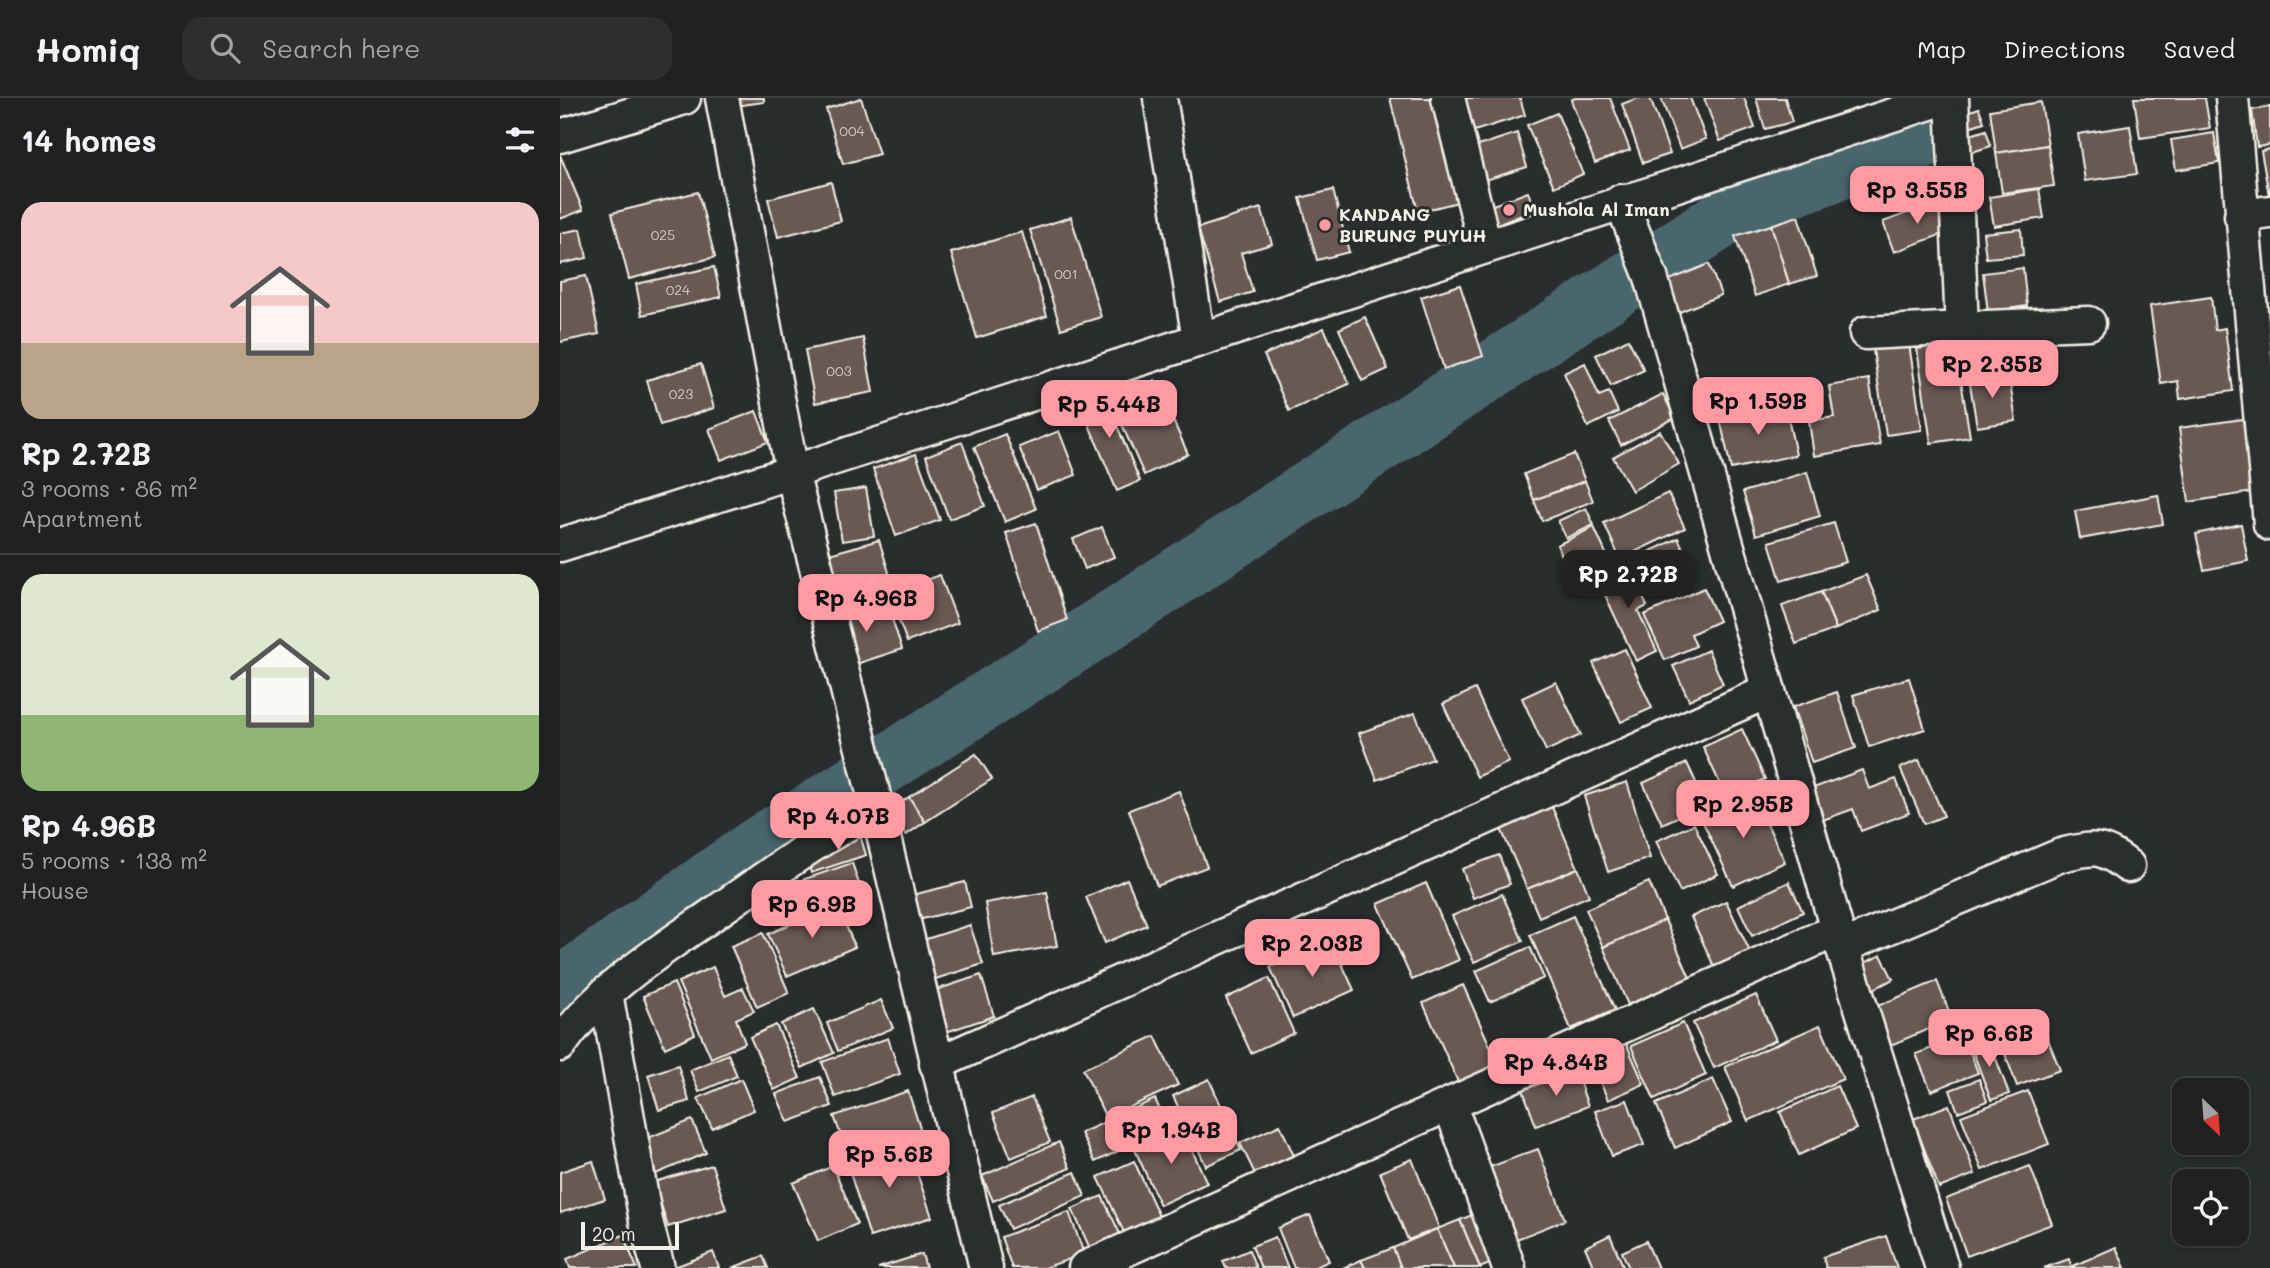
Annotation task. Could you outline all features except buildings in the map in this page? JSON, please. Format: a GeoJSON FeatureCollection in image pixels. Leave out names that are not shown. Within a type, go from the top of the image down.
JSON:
{"type":"FeatureCollection","features":[{"type":"Feature","properties":{"kind":"street"},"geometry":{"type":"LineString","coordinates":[[560,136],[684,98]]}},
{"type":"Feature","properties":{"kind":"street"},"geometry":{"type":"LineString","coordinates":[[722,98],[792,472],[873,794],[986,1268]]}},
{"type":"Feature","properties":{"kind":"street"},"geometry":{"type":"LineString","coordinates":[[1160,98],[1199,340]]}},
{"type":"Feature","properties":{"kind":"street"},"geometry":{"type":"LineString","coordinates":[[1448,98],[1485,246]]}},
{"type":"Feature","properties":{"kind":"street"},"geometry":{"type":"LineString","coordinates":[[560,545],[1199,340],[1898,107],[1946,98],[1962,328]]}},
{"type":"Feature","properties":{"kind":"street"},"geometry":{"type":"LineString","coordinates":[[2232,98],[2256,214],[2270,524]]}},
{"type":"Feature","properties":{"kind":"street"},"geometry":{"type":"LineString","coordinates":[[1622,201],[1645,263],[1839,939],[1942,1268]]}},
{"type":"Feature","properties":{"kind":"street"},"geometry":{"type":"LineString","coordinates":[[1866,333],[2089,323]]}},
{"type":"Feature","properties":{"kind":"street"},"geometry":{"type":"LineString","coordinates":[[936,1064],[1769,691]]}},
{"type":"Feature","properties":{"kind":"street"},"geometry":{"type":"LineString","coordinates":[[560,1045],[575,1023],[606,993],[825,835],[873,794]]}},
{"type":"Feature","properties":{"kind":"street"},"geometry":{"type":"LineString","coordinates":[[1085,1268],[1450,1105],[1839,939],[2061,855],[2105,849],[2128,866]]}},
{"type":"Feature","properties":{"kind":"street"},"geometry":{"type":"LineString","coordinates":[[606,993],[646,1221],[658,1268]]}},
{"type":"Feature","properties":{"kind":"street"},"geometry":{"type":"LineString","coordinates":[[1450,1105],[1501,1265]]}},
{"type":"Feature","properties":{"kind":"waterway"},"geometry":{"type":"LineString","coordinates":[[560,1003],[579,973],[758,846],[1068,648],[1742,206],[1920,142],[1916,98]]}},
{"type":"Feature","properties":{"kind":"place","name":"Mushola Al Iman"},"geometry":{"type":"Point","coordinates":[1509,210]}},
{"type":"Feature","properties":{"kind":"place","name":"KANDANG BURUNG PUYUH"},"geometry":{"type":"Point","coordinates":[1325,225]}}]}
